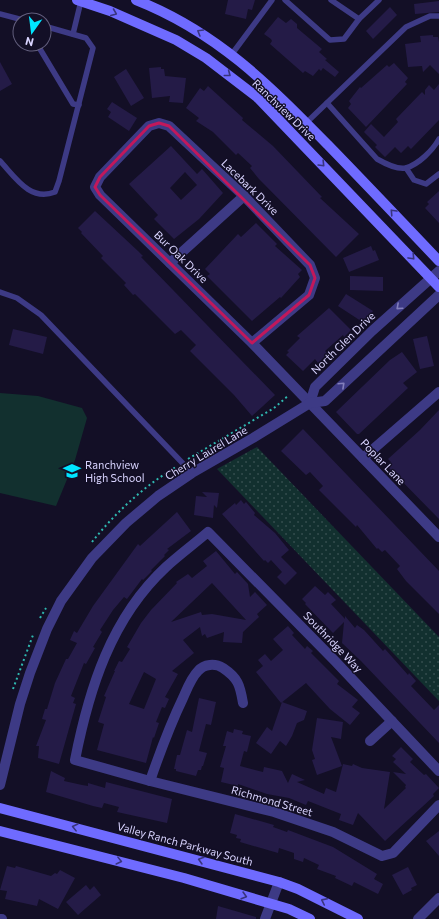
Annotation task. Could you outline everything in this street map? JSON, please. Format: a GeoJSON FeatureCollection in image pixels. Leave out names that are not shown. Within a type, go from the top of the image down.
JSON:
{"type":"FeatureCollection","features":[{"type":"Feature","properties":{"kind":"street","name":"Ranchview Drive"},"geometry":{"type":"LineString","coordinates":[[80,0],[144,25],[176,40],[206,58],[257,97],[435,275],[439,287]]}},
{"type":"Feature","properties":{"kind":"street","name":"Ranchview Drive"},"geometry":{"type":"LineString","coordinates":[[136,0],[172,16],[201,32],[232,54],[272,87],[439,261]]}},
{"type":"Feature","properties":{"kind":"street","name":"Bur Oak Drive"},"geometry":{"type":"LineString","coordinates":[[159,123],[149,126],[100,177],[95,187],[100,195],[252,343],[310,403]]}},
{"type":"Feature","properties":{"kind":"street","name":"Lacebark Drive"},"geometry":{"type":"LineString","coordinates":[[159,123],[169,126],[244,196],[310,264],[315,278],[309,295],[252,343]]}},
{"type":"Feature","properties":{"kind":"street"},"geometry":{"type":"LineString","coordinates":[[170,263],[244,196]]}},
{"type":"Feature","properties":{"kind":"street","name":"North Glen Drive"},"geometry":{"type":"LineString","coordinates":[[310,403],[315,387],[435,275]]}},
{"type":"Feature","properties":{"kind":"street"},"geometry":{"type":"LineString","coordinates":[[310,403],[325,401],[439,296]]}},
{"type":"Feature","properties":{"kind":"street"},"geometry":{"type":"LineString","coordinates":[[363,458],[439,392]]}},
{"type":"Feature","properties":{"kind":"street","name":"Poplar Lane"},"geometry":{"type":"LineString","coordinates":[[310,403],[439,536]]}},
{"type":"Feature","properties":{"kind":"street","name":"Cherry Laurel Lane"},"geometry":{"type":"LineString","coordinates":[[0,785],[20,704],[47,629],[61,601],[92,558],[126,523],[158,496],[192,473],[310,403]]}},
{"type":"Feature","properties":{"kind":"street","name":"Southridge Way"},"geometry":{"type":"LineString","coordinates":[[75,760],[89,697],[100,665],[115,633],[135,603],[165,568],[208,532],[392,720],[439,771]]}},
{"type":"Feature","properties":{"kind":"street"},"geometry":{"type":"LineString","coordinates":[[150,781],[168,730],[190,683],[198,670],[207,665],[218,665],[233,675],[240,687],[243,703]]}},
{"type":"Feature","properties":{"kind":"street"},"geometry":{"type":"LineString","coordinates":[[370,741],[392,720]]}},
{"type":"Feature","properties":{"kind":"street","name":"Richmond Street"},"geometry":{"type":"LineString","coordinates":[[75,760],[150,781],[274,812],[333,832],[382,856],[393,853],[439,805]]}},
{"type":"Feature","properties":{"kind":"street","name":"Valley Ranch Parkway South"},"geometry":{"type":"LineString","coordinates":[[0,808],[279,882],[298,889],[358,919]]}},
{"type":"Feature","properties":{"kind":"street"},"geometry":{"type":"LineString","coordinates":[[0,831],[184,878],[271,904],[310,919]]}},
{"type":"Feature","properties":{"kind":"street"},"geometry":{"type":"LineString","coordinates":[[265,919],[279,882]]}},
{"type":"Feature","properties":{"kind":"street"},"geometry":{"type":"LineString","coordinates":[[418,919],[439,898]]}},
{"type":"Feature","properties":{"kind":"lane"},"geometry":{"type":"LineString","coordinates":[[73,34],[80,0]]}},
{"type":"Feature","properties":{"kind":"lane"},"geometry":{"type":"LineString","coordinates":[[232,54],[272,0]]}},
{"type":"Feature","properties":{"kind":"lane"},"geometry":{"type":"LineString","coordinates":[[285,0],[330,40],[344,39],[359,19],[379,0]]}},
{"type":"Feature","properties":{"kind":"lane"},"geometry":{"type":"LineString","coordinates":[[331,0],[359,19]]}},
{"type":"Feature","properties":{"kind":"lane"},"geometry":{"type":"LineString","coordinates":[[0,14],[12,17]]}},
{"type":"Feature","properties":{"kind":"lane"},"geometry":{"type":"LineString","coordinates":[[306,123],[406,26],[430,16],[439,16]]}},
{"type":"Feature","properties":{"kind":"lane"},"geometry":{"type":"LineString","coordinates":[[0,161],[27,189],[36,195],[46,196],[55,192],[93,48],[86,38],[52,28]]}},
{"type":"Feature","properties":{"kind":"lane"},"geometry":{"type":"LineString","coordinates":[[42,52],[73,104],[79,105]]}},
{"type":"Feature","properties":{"kind":"lane"},"geometry":{"type":"LineString","coordinates":[[327,103],[377,158],[386,164],[406,168],[419,161],[439,139]]}},
{"type":"Feature","properties":{"kind":"lane"},"geometry":{"type":"LineString","coordinates":[[406,168],[414,180],[426,184],[439,174]]}},
{"type":"Feature","properties":{"kind":"lane"},"geometry":{"type":"LineString","coordinates":[[0,292],[17,298],[41,315],[192,473]]}},
{"type":"Feature","properties":{"kind":"highlighted area"},"geometry":{"type":"Polygon","coordinates":[[[159,123],[169,126],[310,265],[315,278],[309,295],[252,343],[100,195],[95,187],[100,177],[149,126],[159,123]]]}},
{"type":"Feature","properties":{"kind":"green space"},"geometry":{"type":"Polygon","coordinates":[[[0,393],[38,396],[82,408],[87,418],[75,460],[56,506],[0,493],[0,393]]]}},
{"type":"Feature","properties":{"kind":"green space"},"geometry":{"type":"Polygon","coordinates":[[[257,447],[439,637],[439,701],[217,469],[257,447]]]}},
{"type":"Feature","properties":{"kind":"building"},"geometry":{"type":"Polygon","coordinates":[[[228,0],[255,0],[252,10],[248,9],[246,19],[225,14],[228,0]]]}},
{"type":"Feature","properties":{"kind":"building"},"geometry":{"type":"Polygon","coordinates":[[[439,1],[439,12],[415,14],[414,4],[439,1]]]}},
{"type":"Feature","properties":{"kind":"building"},"geometry":{"type":"Polygon","coordinates":[[[390,7],[397,15],[373,39],[366,31],[390,7]]]}},
{"type":"Feature","properties":{"kind":"building"},"geometry":{"type":"Polygon","coordinates":[[[278,17],[286,23],[291,19],[297,24],[297,28],[322,49],[319,52],[327,59],[325,60],[339,72],[335,77],[323,68],[321,71],[319,69],[313,76],[305,71],[303,73],[270,44],[272,41],[271,39],[264,34],[278,17]]]}},
{"type":"Feature","properties":{"kind":"building"},"geometry":{"type":"Polygon","coordinates":[[[433,35],[433,37],[438,37],[439,42],[439,74],[430,65],[423,72],[422,66],[408,67],[405,44],[421,42],[420,36],[433,35]]]}},
{"type":"Feature","properties":{"kind":"building"},"geometry":{"type":"Polygon","coordinates":[[[0,62],[12,84],[0,91],[0,62]]]}},
{"type":"Feature","properties":{"kind":"building"},"geometry":{"type":"Polygon","coordinates":[[[394,63],[408,78],[405,82],[407,84],[366,127],[348,108],[351,104],[349,101],[360,87],[361,88],[387,65],[389,67],[394,63]]]}},
{"type":"Feature","properties":{"kind":"building"},"geometry":{"type":"Polygon","coordinates":[[[161,67],[161,69],[164,69],[165,76],[186,78],[183,103],[169,102],[170,96],[152,98],[149,68],[161,67]]]}},
{"type":"Feature","properties":{"kind":"building"},"geometry":{"type":"Polygon","coordinates":[[[126,69],[144,98],[131,106],[114,77],[126,69]]]}},
{"type":"Feature","properties":{"kind":"building"},"geometry":{"type":"Polygon","coordinates":[[[439,84],[439,120],[411,149],[408,146],[401,153],[395,147],[385,157],[375,147],[377,145],[364,132],[371,124],[384,137],[398,122],[396,119],[422,92],[425,95],[425,90],[429,85],[434,90],[439,84]]]}},
{"type":"Feature","properties":{"kind":"building"},"geometry":{"type":"Polygon","coordinates":[[[208,86],[243,118],[242,120],[273,146],[322,197],[320,198],[359,234],[336,257],[259,179],[250,168],[252,166],[238,153],[236,155],[213,132],[196,121],[199,118],[186,108],[200,88],[204,91],[208,86]]]}},
{"type":"Feature","properties":{"kind":"building"},"geometry":{"type":"Polygon","coordinates":[[[112,102],[137,118],[129,131],[108,117],[111,112],[107,109],[112,102]]]}},
{"type":"Feature","properties":{"kind":"building"},"geometry":{"type":"Polygon","coordinates":[[[171,146],[197,174],[202,169],[223,193],[199,219],[174,239],[154,219],[158,215],[129,184],[171,146]],[[185,172],[170,188],[181,200],[197,185],[185,172]]]}},
{"type":"Feature","properties":{"kind":"building"},"geometry":{"type":"Polygon","coordinates":[[[439,191],[439,223],[425,208],[429,204],[427,202],[439,191]]]}},
{"type":"Feature","properties":{"kind":"building"},"geometry":{"type":"Polygon","coordinates":[[[95,211],[143,256],[141,257],[275,395],[252,416],[234,395],[190,351],[196,345],[181,330],[175,334],[135,294],[133,295],[124,285],[126,283],[101,258],[103,256],[81,233],[82,232],[78,228],[95,211]]]}},
{"type":"Feature","properties":{"kind":"building"},"geometry":{"type":"Polygon","coordinates":[[[256,223],[277,244],[275,246],[302,270],[298,274],[300,277],[281,298],[280,297],[252,321],[207,276],[210,274],[205,269],[238,234],[241,237],[256,223]]]}},
{"type":"Feature","properties":{"kind":"building"},"geometry":{"type":"Polygon","coordinates":[[[371,246],[373,251],[375,250],[379,260],[349,272],[343,258],[371,246]]]}},
{"type":"Feature","properties":{"kind":"building"},"geometry":{"type":"Polygon","coordinates":[[[350,276],[383,277],[383,291],[350,290],[350,276]]]}},
{"type":"Feature","properties":{"kind":"building"},"geometry":{"type":"Polygon","coordinates":[[[346,294],[373,311],[364,323],[338,306],[346,294]]]}},
{"type":"Feature","properties":{"kind":"building"},"geometry":{"type":"Polygon","coordinates":[[[329,308],[351,330],[325,351],[328,354],[318,363],[315,359],[303,371],[286,355],[289,352],[287,351],[300,338],[297,336],[329,308]]]}},
{"type":"Feature","properties":{"kind":"building"},"geometry":{"type":"Polygon","coordinates":[[[13,329],[47,337],[43,354],[9,345],[13,329]]]}},
{"type":"Feature","properties":{"kind":"building"},"geometry":{"type":"Polygon","coordinates":[[[427,336],[434,366],[420,369],[413,339],[427,336]]]}},
{"type":"Feature","properties":{"kind":"building"},"geometry":{"type":"Polygon","coordinates":[[[402,352],[417,372],[403,383],[408,388],[359,434],[357,434],[336,412],[390,360],[402,352]]]}},
{"type":"Feature","properties":{"kind":"building"},"geometry":{"type":"Polygon","coordinates":[[[439,410],[439,519],[389,468],[390,467],[388,464],[391,462],[388,459],[420,430],[439,410]]]}},
{"type":"Feature","properties":{"kind":"building"},"geometry":{"type":"Polygon","coordinates":[[[303,429],[439,571],[439,614],[406,581],[397,569],[400,566],[385,550],[382,552],[378,548],[377,549],[357,525],[356,527],[319,490],[323,486],[310,472],[306,475],[281,451],[303,429]]]}},
{"type":"Feature","properties":{"kind":"building"},"geometry":{"type":"Polygon","coordinates":[[[202,492],[219,493],[217,508],[214,505],[213,518],[194,515],[196,496],[207,497],[202,492]]]}},
{"type":"Feature","properties":{"kind":"building"},"geometry":{"type":"Polygon","coordinates":[[[241,500],[244,504],[246,502],[255,513],[254,515],[275,533],[289,550],[281,557],[297,573],[285,585],[277,577],[282,572],[271,560],[268,563],[265,560],[264,561],[222,514],[241,500]]]}},
{"type":"Feature","properties":{"kind":"building"},"geometry":{"type":"Polygon","coordinates":[[[177,512],[191,531],[167,549],[169,550],[164,555],[165,556],[143,580],[142,579],[127,599],[124,597],[113,610],[100,630],[102,632],[93,647],[95,648],[86,664],[84,663],[71,696],[75,698],[73,703],[76,704],[59,764],[38,758],[39,746],[36,746],[46,720],[42,719],[45,709],[47,709],[55,683],[66,659],[68,659],[77,643],[70,640],[74,631],[77,633],[93,606],[138,544],[140,546],[177,512]]]}},
{"type":"Feature","properties":{"kind":"building"},"geometry":{"type":"Polygon","coordinates":[[[216,551],[235,574],[237,572],[248,584],[250,597],[255,592],[267,605],[257,614],[259,617],[243,632],[242,643],[223,642],[224,632],[207,638],[205,634],[202,636],[200,627],[183,640],[194,653],[172,671],[178,674],[165,697],[169,699],[165,708],[162,707],[156,722],[159,723],[154,738],[153,737],[146,763],[97,750],[104,724],[98,722],[106,697],[104,696],[119,661],[122,662],[130,649],[127,647],[141,623],[151,610],[177,583],[176,582],[188,574],[192,578],[207,566],[203,561],[216,551]],[[212,583],[171,622],[201,612],[202,615],[212,614],[246,620],[212,583]],[[144,672],[129,704],[144,709],[156,679],[144,672]]]}},
{"type":"Feature","properties":{"kind":"building"},"geometry":{"type":"Polygon","coordinates":[[[315,586],[325,595],[328,592],[336,600],[331,604],[345,619],[345,616],[355,628],[357,625],[364,630],[383,651],[385,649],[408,675],[409,673],[416,681],[411,686],[434,710],[439,705],[439,743],[342,643],[344,622],[333,633],[305,604],[306,603],[302,599],[315,586]]]}},
{"type":"Feature","properties":{"kind":"building"},"geometry":{"type":"Polygon","coordinates":[[[288,626],[294,633],[292,635],[305,649],[307,646],[313,651],[311,653],[339,681],[337,684],[358,700],[352,707],[360,713],[350,725],[330,709],[306,683],[281,703],[256,672],[263,666],[258,660],[265,654],[271,661],[283,650],[273,639],[288,626]]]}},
{"type":"Feature","properties":{"kind":"building"},"geometry":{"type":"Polygon","coordinates":[[[199,698],[216,702],[211,725],[206,724],[199,751],[207,753],[203,766],[201,770],[198,770],[196,776],[176,771],[176,769],[174,769],[177,755],[180,755],[187,730],[192,732],[199,698]]]}},
{"type":"Feature","properties":{"kind":"building"},"geometry":{"type":"Polygon","coordinates":[[[282,702],[307,711],[304,720],[297,723],[286,746],[280,741],[271,754],[256,743],[267,727],[272,731],[282,702]]]}},
{"type":"Feature","properties":{"kind":"building"},"geometry":{"type":"Polygon","coordinates":[[[317,718],[343,722],[341,739],[331,737],[342,766],[317,775],[312,760],[315,759],[312,750],[317,718]]]}},
{"type":"Feature","properties":{"kind":"building"},"geometry":{"type":"Polygon","coordinates":[[[234,729],[243,731],[242,734],[251,736],[247,752],[244,751],[240,766],[263,772],[264,767],[282,771],[288,783],[292,774],[305,780],[297,782],[324,794],[326,788],[336,792],[343,764],[352,766],[353,764],[362,768],[390,772],[384,809],[406,788],[406,785],[393,772],[406,774],[393,762],[396,759],[392,756],[401,747],[413,759],[410,762],[424,775],[426,774],[439,788],[433,794],[434,796],[385,841],[358,813],[353,825],[339,820],[341,814],[308,801],[306,805],[289,798],[267,794],[238,784],[238,786],[221,782],[224,768],[220,767],[226,746],[223,746],[227,731],[233,733],[234,729]]]}},
{"type":"Feature","properties":{"kind":"building"},"geometry":{"type":"Polygon","coordinates":[[[51,771],[65,778],[64,781],[88,786],[88,783],[105,788],[106,782],[172,799],[167,823],[117,812],[119,807],[104,803],[102,808],[46,792],[51,771]]]}},
{"type":"Feature","properties":{"kind":"building"},"geometry":{"type":"Polygon","coordinates":[[[235,814],[274,825],[273,827],[287,832],[288,830],[333,847],[377,874],[374,879],[383,884],[378,894],[354,882],[352,886],[335,878],[336,876],[317,869],[319,865],[304,858],[303,862],[294,859],[294,853],[279,848],[278,853],[240,842],[241,839],[236,838],[237,835],[230,833],[235,814]]]}},
{"type":"Feature","properties":{"kind":"building"},"geometry":{"type":"Polygon","coordinates":[[[439,831],[439,856],[426,841],[439,831]]]}},
{"type":"Feature","properties":{"kind":"building"},"geometry":{"type":"Polygon","coordinates":[[[7,866],[15,868],[16,866],[51,876],[55,873],[57,874],[60,870],[75,878],[58,909],[39,899],[37,906],[5,899],[7,891],[0,890],[7,866]]]}},
{"type":"Feature","properties":{"kind":"building"},"geometry":{"type":"Polygon","coordinates":[[[408,867],[417,885],[403,895],[392,875],[408,867]]]}},
{"type":"Feature","properties":{"kind":"building"},"geometry":{"type":"Polygon","coordinates":[[[86,885],[90,890],[94,886],[101,895],[78,915],[66,902],[86,885]]]}},
{"type":"Feature","properties":{"kind":"building"},"geometry":{"type":"Polygon","coordinates":[[[218,906],[256,917],[256,919],[216,919],[218,906]]]}},
{"type":"Feature","properties":{"kind":"place","name":"Ranchview High School"},"geometry":{"type":"Point","coordinates":[72,471]}}]}
